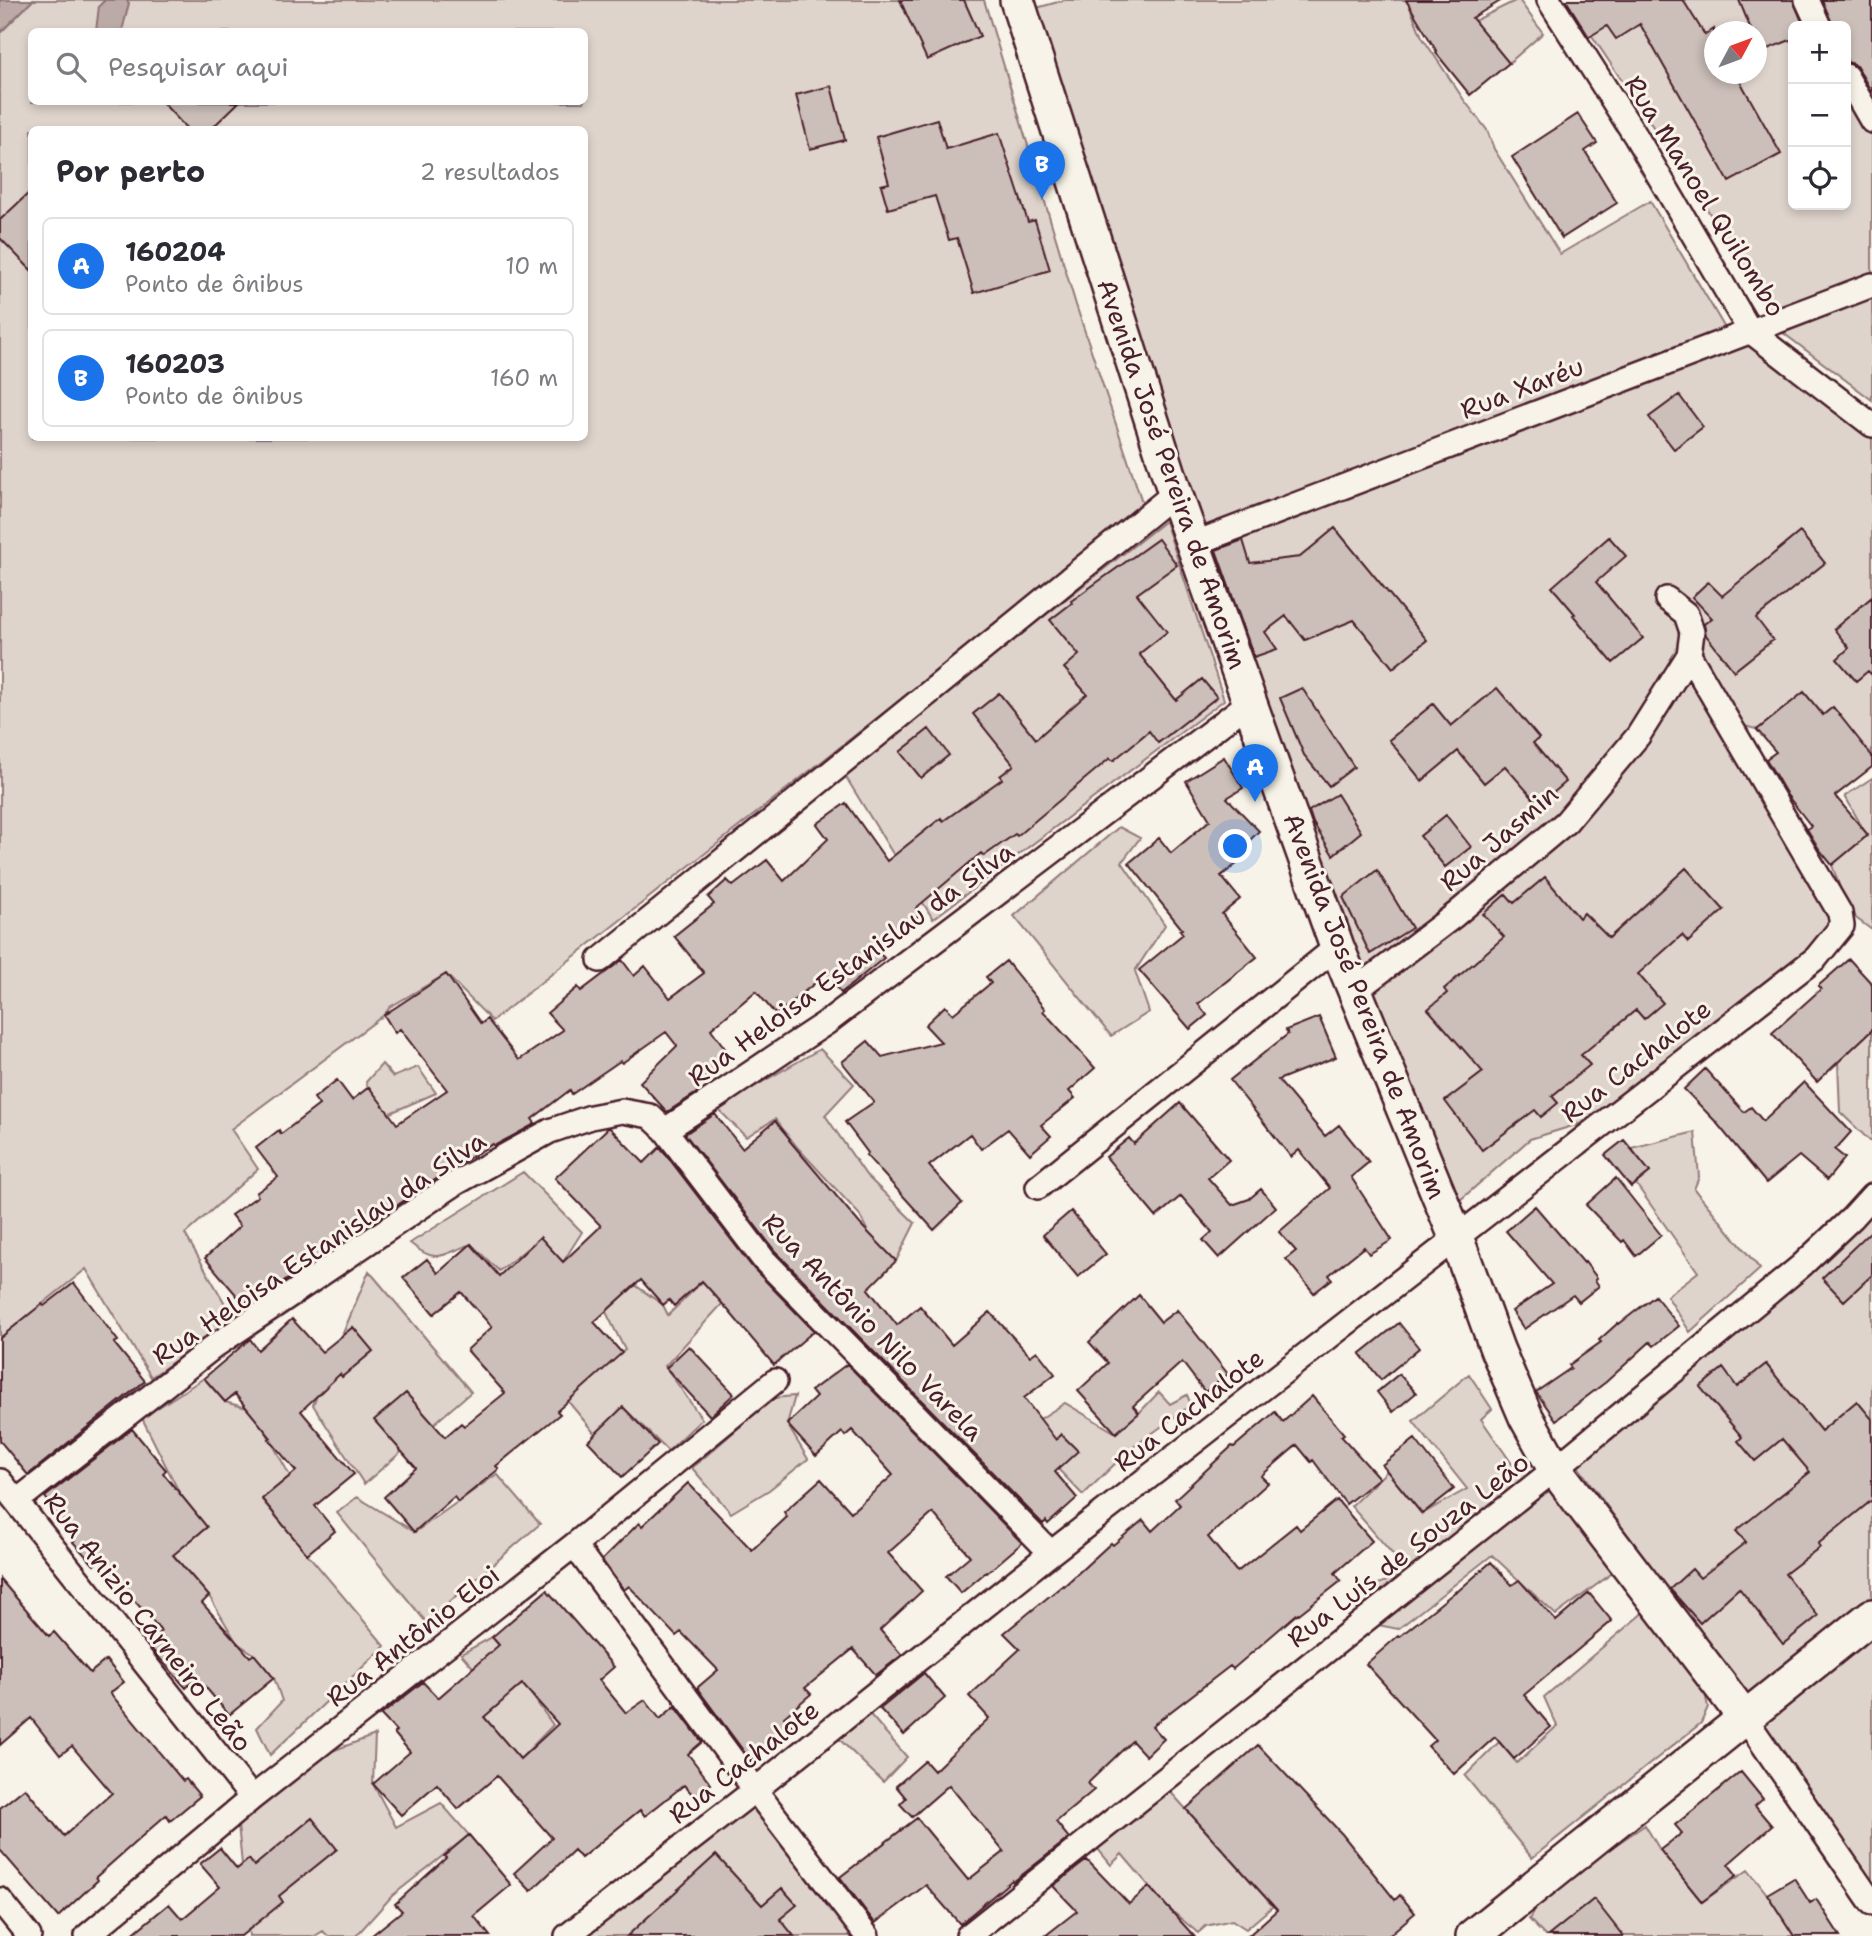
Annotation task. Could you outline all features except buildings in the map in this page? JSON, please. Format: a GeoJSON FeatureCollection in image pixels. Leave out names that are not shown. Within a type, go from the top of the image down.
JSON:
{"type":"FeatureCollection","features":[{"type":"Feature","properties":{"kind":"main road","name":"Avenida José Pereira de Amorim"},"geometry":{"type":"LineString","coordinates":[[1017,0],[1193,544],[1337,947],[1456,1237],[1497,1349],[1526,1417],[1555,1469],[1745,1717]]}},
{"type":"Feature","properties":{"kind":"main road"},"geometry":{"type":"LineString","coordinates":[[1473,1936],[1872,1616]]}},
{"type":"Feature","properties":{"kind":"street","name":"Rua Manoel Quilombo"},"geometry":{"type":"LineString","coordinates":[[1549,0],[1636,135],[1750,331],[1872,425]]}},
{"type":"Feature","properties":{"kind":"street"},"geometry":{"type":"LineString","coordinates":[[1807,0],[1817,21]]}},
{"type":"Feature","properties":{"kind":"street"},"geometry":{"type":"LineString","coordinates":[[1851,84],[1872,121]]}},
{"type":"Feature","properties":{"kind":"street","name":"Rua Xaréu"},"geometry":{"type":"LineString","coordinates":[[1193,544],[1872,285]]}},
{"type":"Feature","properties":{"kind":"street"},"geometry":{"type":"LineString","coordinates":[[600,960],[1175,493]]}},
{"type":"Feature","properties":{"kind":"street"},"geometry":{"type":"LineString","coordinates":[[1667,600],[1686,614],[1692,632],[1689,655]]}},
{"type":"Feature","properties":{"kind":"street","name":"Rua Cachalote"},"geometry":{"type":"LineString","coordinates":[[567,1936],[755,1790],[1051,1553],[1816,958],[1833,939],[1842,926],[1837,906],[1689,655]]}},
{"type":"Feature","properties":{"kind":"street","name":"Rua Jasmin"},"geometry":{"type":"LineString","coordinates":[[1356,990],[1455,915],[1566,822],[1638,736],[1689,655]]}},
{"type":"Feature","properties":{"kind":"street","name":"Rua Heloisa Estanislau da Silva"},"geometry":{"type":"LineString","coordinates":[[17,1501],[216,1345],[456,1183],[550,1131],[591,1117],[622,1111],[650,1116],[665,1130],[718,1097],[826,1023],[1250,702]]}},
{"type":"Feature","properties":{"kind":"street"},"geometry":{"type":"LineString","coordinates":[[1038,1186],[1337,947]]}},
{"type":"Feature","properties":{"kind":"street","name":"Rua Antônio Nilo Varela"},"geometry":{"type":"LineString","coordinates":[[665,1130],[764,1260],[1051,1553]]}},
{"type":"Feature","properties":{"kind":"street","name":"Rua Luís de Souza Leão"},"geometry":{"type":"LineString","coordinates":[[968,1936],[1555,1469],[1801,1266],[1872,1196]]}},
{"type":"Feature","properties":{"kind":"street","name":"Rua Antônio Eloi"},"geometry":{"type":"LineString","coordinates":[[87,1936],[252,1798],[574,1545],[775,1381]]}},
{"type":"Feature","properties":{"kind":"street","name":"Rua Anizio Carneiro Leão"},"geometry":{"type":"LineString","coordinates":[[0,1481],[252,1798]]}},
{"type":"Feature","properties":{"kind":"street"},"geometry":{"type":"LineString","coordinates":[[574,1545],[867,1936]]}},
{"type":"Feature","properties":{"kind":"street"},"geometry":{"type":"LineString","coordinates":[[1745,1717],[1872,1903]]}},
{"type":"Feature","properties":{"kind":"street"},"geometry":{"type":"LineString","coordinates":[[0,1900],[29,1936]]}},
{"type":"Feature","properties":{"kind":"shaded area"},"geometry":{"type":"Polygon","coordinates":[[[0,0],[33,0],[0,33],[0,0]]]}},
{"type":"Feature","properties":{"kind":"shaded area"},"geometry":{"type":"Polygon","coordinates":[[[33,0],[984,0],[1076,305],[1144,508],[492,1021],[446,974],[390,1007],[384,1015],[231,1129],[258,1169],[185,1234],[235,1321],[151,1377],[86,1269],[0,1338],[0,33],[33,0]]]}},
{"type":"Feature","properties":{"kind":"shaded area"},"geometry":{"type":"Polygon","coordinates":[[[105,0],[126,0],[129,3],[123,28],[96,28],[99,6],[105,0]]]}},
{"type":"Feature","properties":{"kind":"shaded area"},"geometry":{"type":"Polygon","coordinates":[[[1065,0],[1405,0],[1422,37],[1487,130],[1494,149],[1560,254],[1650,201],[1726,330],[1198,535],[1033,9],[1065,0]]]}},
{"type":"Feature","properties":{"kind":"shaded area"},"geometry":{"type":"Polygon","coordinates":[[[1517,0],[1543,33],[1509,63],[1474,21],[1517,0]]]}},
{"type":"Feature","properties":{"kind":"shaded area"},"geometry":{"type":"Polygon","coordinates":[[[1568,0],[1872,0],[1872,400],[1778,329],[1700,197],[1568,0]]]}},
{"type":"Feature","properties":{"kind":"shaded area"},"geometry":{"type":"Polygon","coordinates":[[[1755,334],[1872,429],[1872,762],[1745,726],[1832,922],[1794,965],[1592,1120],[1530,1139],[1451,1208],[1364,992],[1538,832],[1357,976],[1203,550],[1755,334]]]}},
{"type":"Feature","properties":{"kind":"shaded area"},"geometry":{"type":"Polygon","coordinates":[[[1165,521],[1224,700],[933,919],[844,774],[1165,521]]]}},
{"type":"Feature","properties":{"kind":"shaded area"},"geometry":{"type":"Polygon","coordinates":[[[1872,778],[1872,930],[1849,913],[1832,865],[1867,836],[1845,796],[1872,778]]]}},
{"type":"Feature","properties":{"kind":"shaded area"},"geometry":{"type":"Polygon","coordinates":[[[1119,827],[1140,838],[1122,862],[1165,925],[1135,971],[1149,1012],[1111,1036],[1014,916],[1119,827]]]}},
{"type":"Feature","properties":{"kind":"shaded area"},"geometry":{"type":"Polygon","coordinates":[[[1872,1030],[1872,1143],[1840,1112],[1838,1062],[1872,1030]]]}},
{"type":"Feature","properties":{"kind":"shaded area"},"geometry":{"type":"Polygon","coordinates":[[[820,1049],[854,1084],[825,1115],[866,1175],[915,1223],[896,1261],[869,1234],[859,1214],[775,1119],[746,1137],[717,1108],[820,1049]]]}},
{"type":"Feature","properties":{"kind":"shaded area"},"geometry":{"type":"Polygon","coordinates":[[[382,1064],[393,1077],[418,1067],[436,1093],[388,1114],[370,1094],[366,1082],[382,1064]]]}},
{"type":"Feature","properties":{"kind":"shaded area"},"geometry":{"type":"Polygon","coordinates":[[[1695,1132],[1699,1177],[1694,1189],[1760,1269],[1690,1332],[1667,1296],[1698,1272],[1636,1184],[1650,1172],[1631,1148],[1695,1132]]]}},
{"type":"Feature","properties":{"kind":"shaded area"},"geometry":{"type":"Polygon","coordinates":[[[523,1172],[582,1232],[563,1262],[540,1238],[499,1271],[471,1244],[433,1256],[410,1243],[523,1172]]]}},
{"type":"Feature","properties":{"kind":"shaded area"},"geometry":{"type":"Polygon","coordinates":[[[1872,1207],[1872,1597],[1744,1696],[1575,1462],[1872,1207]]]}},
{"type":"Feature","properties":{"kind":"shaded area"},"geometry":{"type":"Polygon","coordinates":[[[369,1271],[471,1392],[364,1484],[313,1405],[369,1271]]]}},
{"type":"Feature","properties":{"kind":"shaded area"},"geometry":{"type":"Polygon","coordinates":[[[703,1281],[723,1303],[665,1366],[702,1419],[668,1451],[624,1408],[595,1434],[567,1400],[625,1350],[606,1312],[635,1285],[663,1305],[668,1315],[703,1281]]]}},
{"type":"Feature","properties":{"kind":"shaded area"},"geometry":{"type":"Polygon","coordinates":[[[1469,1374],[1492,1409],[1481,1419],[1517,1471],[1535,1472],[1564,1504],[1615,1571],[1556,1615],[1492,1555],[1398,1629],[1373,1624],[1370,1587],[1409,1573],[1351,1506],[1387,1471],[1422,1514],[1467,1489],[1413,1421],[1469,1374]]]}},
{"type":"Feature","properties":{"kind":"shaded area"},"geometry":{"type":"Polygon","coordinates":[[[204,1378],[225,1402],[247,1408],[265,1430],[290,1476],[262,1500],[385,1646],[270,1755],[257,1728],[282,1701],[274,1678],[254,1654],[237,1643],[209,1596],[173,1555],[207,1527],[180,1494],[142,1418],[204,1378]]]}},
{"type":"Feature","properties":{"kind":"shaded area"},"geometry":{"type":"Polygon","coordinates":[[[1159,1392],[1170,1404],[1187,1395],[1191,1405],[1128,1451],[1083,1495],[1058,1469],[1077,1451],[1061,1434],[1042,1452],[1040,1419],[1065,1403],[1116,1433],[1159,1392]]]}},
{"type":"Feature","properties":{"kind":"shaded area"},"geometry":{"type":"Polygon","coordinates":[[[795,1396],[787,1424],[808,1459],[769,1490],[731,1513],[692,1468],[773,1398],[795,1396]]]}},
{"type":"Feature","properties":{"kind":"shaded area"},"geometry":{"type":"Polygon","coordinates":[[[497,1474],[540,1524],[426,1622],[337,1513],[357,1497],[415,1532],[497,1474]]]}},
{"type":"Feature","properties":{"kind":"shaded area"},"geometry":{"type":"Polygon","coordinates":[[[1645,1611],[1704,1689],[1708,1707],[1701,1723],[1532,1858],[1465,1776],[1499,1742],[1517,1763],[1557,1726],[1544,1697],[1645,1611]]]}},
{"type":"Feature","properties":{"kind":"shaded area"},"geometry":{"type":"Polygon","coordinates":[[[1872,1628],[1872,1889],[1755,1717],[1872,1628]]]}},
{"type":"Feature","properties":{"kind":"shaded area"},"geometry":{"type":"Polygon","coordinates":[[[492,1637],[533,1685],[531,1694],[553,1725],[520,1759],[484,1717],[503,1701],[461,1654],[492,1637]]]}},
{"type":"Feature","properties":{"kind":"shaded area"},"geometry":{"type":"Polygon","coordinates":[[[867,1711],[907,1757],[883,1782],[835,1735],[867,1711]]]}},
{"type":"Feature","properties":{"kind":"shaded area"},"geometry":{"type":"Polygon","coordinates":[[[375,1735],[373,1784],[396,1827],[441,1803],[469,1835],[392,1896],[356,1936],[328,1936],[323,1931],[315,1936],[249,1936],[238,1824],[327,1753],[375,1735]]]}},
{"type":"Feature","properties":{"kind":"shaded area"},"geometry":{"type":"Polygon","coordinates":[[[1168,1789],[1273,1906],[1246,1929],[1232,1920],[1206,1926],[1198,1933],[1166,1906],[1122,1854],[1111,1865],[1097,1848],[1168,1789]]]}},
{"type":"Feature","properties":{"kind":"shaded area"},"geometry":{"type":"Polygon","coordinates":[[[754,1805],[852,1936],[586,1936],[754,1805]]]}},
{"type":"Feature","properties":{"kind":"shaded area"},"geometry":{"type":"Polygon","coordinates":[[[1645,1825],[1660,1850],[1702,1902],[1748,1870],[1794,1936],[1545,1936],[1529,1919],[1545,1893],[1645,1825]]]}},
{"type":"Feature","properties":{"kind":"place","name":"160203"},"geometry":{"type":"Point","coordinates":[1042,199]}},
{"type":"Feature","properties":{"kind":"place","name":"160204"},"geometry":{"type":"Point","coordinates":[1255,802]}}]}
